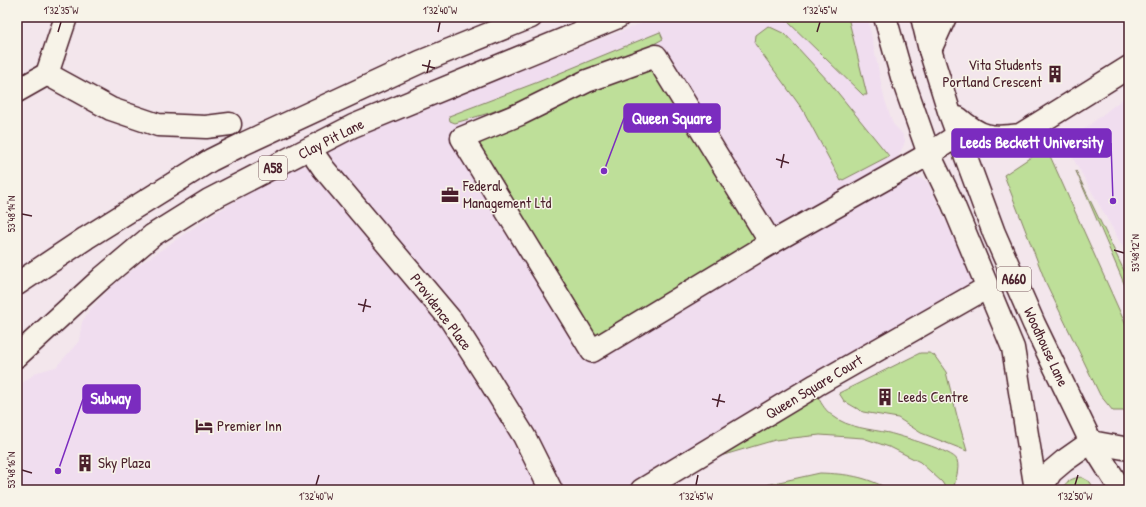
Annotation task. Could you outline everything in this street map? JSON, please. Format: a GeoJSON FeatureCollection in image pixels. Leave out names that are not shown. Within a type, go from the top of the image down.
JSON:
{"type":"FeatureCollection","features":[{"type":"Feature","properties":{"kind":"main road"},"geometry":{"type":"LineString","coordinates":[[17,91],[47,74],[66,17]]}},
{"type":"Feature","properties":{"kind":"main road","name":"Clay Pit Lane"},"geometry":{"type":"LineString","coordinates":[[17,284],[86,238],[211,160],[420,62],[531,17]]}},
{"type":"Feature","properties":{"kind":"main road","name":"Clay Pit Lane"},"geometry":{"type":"LineString","coordinates":[[17,356],[102,278],[153,235],[209,200],[354,126],[618,17]]}},
{"type":"Feature","properties":{"kind":"main road","name":"Woodhouse Lane"},"geometry":{"type":"LineString","coordinates":[[885,17],[902,77],[929,154],[953,204],[1013,348],[1036,490]]}},
{"type":"Feature","properties":{"kind":"main road","name":"Woodhouse Lane"},"geometry":{"type":"LineString","coordinates":[[922,17],[930,50],[949,111],[964,131],[994,233],[1034,324],[1091,442],[1121,490]]}},
{"type":"Feature","properties":{"kind":"main road"},"geometry":{"type":"LineString","coordinates":[[930,50],[945,17]]}},
{"type":"Feature","properties":{"kind":"main road"},"geometry":{"type":"LineString","coordinates":[[771,243],[656,56],[587,81],[520,114],[462,138],[592,351],[771,243],[929,154],[964,131],[1000,138],[1020,135],[1129,67]]}},
{"type":"Feature","properties":{"kind":"main road"},"geometry":{"type":"LineString","coordinates":[[47,74],[111,109],[158,125],[206,127],[230,124]]}},
{"type":"Feature","properties":{"kind":"main road","name":"Providence Place"},"geometry":{"type":"LineString","coordinates":[[310,149],[321,166],[451,320],[524,436],[551,490]]}},
{"type":"Feature","properties":{"kind":"main road","name":"Queen Square Court"},"geometry":{"type":"LineString","coordinates":[[642,490],[816,385],[988,287]]}},
{"type":"Feature","properties":{"kind":"main road"},"geometry":{"type":"LineString","coordinates":[[1040,490],[1050,472],[1091,442],[1129,449]]}},
{"type":"Feature","properties":{"kind":"shaded area"},"geometry":{"type":"Polygon","coordinates":[[[658,17],[869,17],[869,24],[884,97],[893,124],[901,132],[905,140],[899,155],[912,178],[920,178],[927,181],[981,295],[818,397],[682,478],[669,490],[17,490],[17,387],[37,372],[56,367],[79,341],[82,322],[89,311],[110,288],[136,267],[230,204],[296,167],[305,166],[324,154],[326,151],[453,96],[658,17]]]}},
{"type":"Feature","properties":{"kind":"shaded area"},"geometry":{"type":"Polygon","coordinates":[[[1129,94],[1129,258],[1065,144],[1129,94]]]}},
{"type":"Feature","properties":{"kind":"green space"},"geometry":{"type":"Polygon","coordinates":[[[783,17],[848,17],[867,95],[863,95],[783,17]]]}},
{"type":"Feature","properties":{"kind":"green space"},"geometry":{"type":"Polygon","coordinates":[[[768,26],[785,34],[830,83],[889,156],[841,181],[803,110],[755,44],[756,35],[768,26]]]}},
{"type":"Feature","properties":{"kind":"green space"},"geometry":{"type":"Polygon","coordinates":[[[660,32],[663,39],[643,50],[489,113],[455,123],[450,121],[449,116],[538,82],[660,32]]]}},
{"type":"Feature","properties":{"kind":"green space"},"geometry":{"type":"Polygon","coordinates":[[[656,56],[771,243],[592,351],[462,137],[656,56]]]}},
{"type":"Feature","properties":{"kind":"green space"},"geometry":{"type":"Polygon","coordinates":[[[1046,147],[1129,332],[1129,411],[1113,411],[1100,395],[1046,283],[1004,175],[1046,147]]]}},
{"type":"Feature","properties":{"kind":"green space"},"geometry":{"type":"Polygon","coordinates":[[[1076,171],[1129,281],[1129,295],[1076,171]]]}},
{"type":"Feature","properties":{"kind":"green space"},"geometry":{"type":"Polygon","coordinates":[[[920,353],[929,353],[934,355],[946,372],[967,451],[921,433],[898,418],[863,412],[844,401],[839,393],[920,353]]]}},
{"type":"Feature","properties":{"kind":"green space"},"geometry":{"type":"Polygon","coordinates":[[[818,397],[828,412],[845,423],[860,428],[889,433],[915,440],[954,456],[957,460],[958,467],[953,490],[947,490],[942,482],[920,462],[892,448],[863,438],[820,435],[775,440],[717,457],[818,397]]]}},
{"type":"Feature","properties":{"kind":"green space"},"geometry":{"type":"Polygon","coordinates":[[[820,473],[856,477],[881,485],[890,490],[756,490],[770,484],[820,473]]]}},
{"type":"Feature","properties":{"kind":"green space"},"geometry":{"type":"Polygon","coordinates":[[[1081,477],[1090,482],[1095,490],[1062,490],[1065,484],[1070,480],[1081,477]]]}},
{"type":"Feature","properties":{"kind":"place","name":"Vita Students Portland Crescent"},"geometry":{"type":"Point","coordinates":[1055,74]}},
{"type":"Feature","properties":{"kind":"place","name":"Queen Square"},"geometry":{"type":"Point","coordinates":[604,171]}},
{"type":"Feature","properties":{"kind":"place","name":"Federal Management Ltd"},"geometry":{"type":"Point","coordinates":[450,195]}},
{"type":"Feature","properties":{"kind":"place","name":"Leeds Beckett University"},"geometry":{"type":"Point","coordinates":[1113,201]}},
{"type":"Feature","properties":{"kind":"place","name":"Leeds Centre"},"geometry":{"type":"Point","coordinates":[885,397]}},
{"type":"Feature","properties":{"kind":"place","name":"Premier Inn"},"geometry":{"type":"Point","coordinates":[204,426]}},
{"type":"Feature","properties":{"kind":"place","name":"Sky Plaza"},"geometry":{"type":"Point","coordinates":[85,463]}},
{"type":"Feature","properties":{"kind":"place","name":"Subway"},"geometry":{"type":"Point","coordinates":[58,471]}}]}
